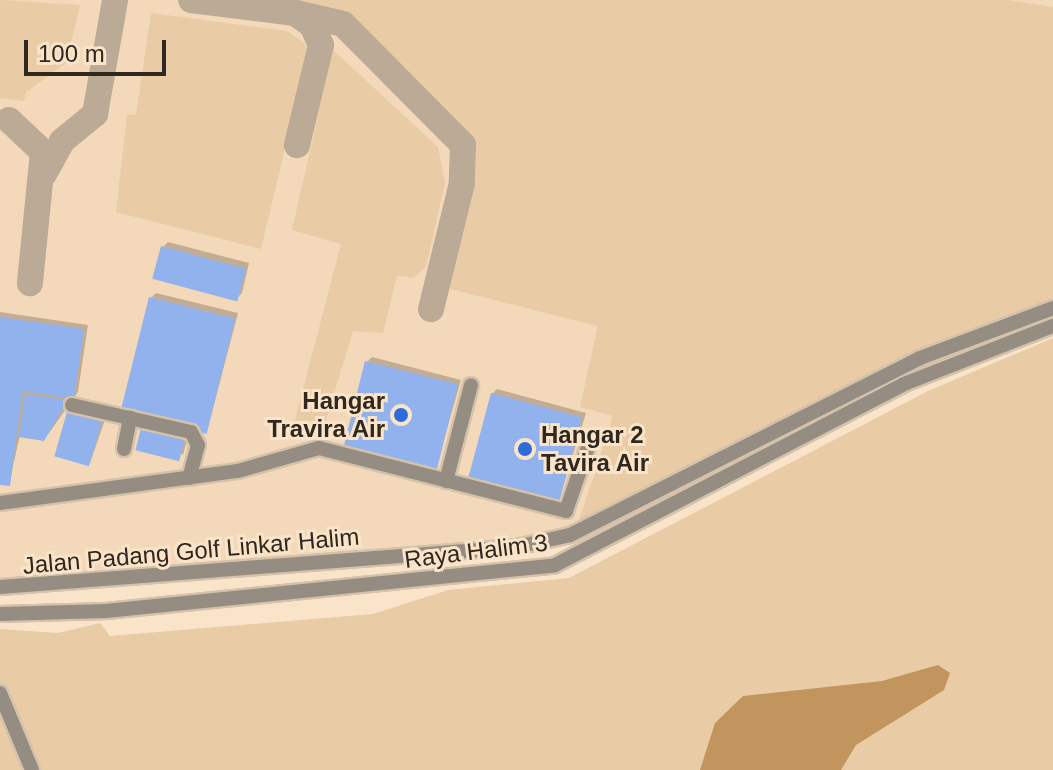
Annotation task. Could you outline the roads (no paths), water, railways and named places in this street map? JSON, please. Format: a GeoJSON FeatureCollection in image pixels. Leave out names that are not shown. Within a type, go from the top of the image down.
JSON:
{"type":"FeatureCollection","features":[{"type":"Feature","properties":{"kind":"lane","name":"Jalan Padang Golf Linkar Halim"},"geometry":{"type":"LineString","coordinates":[[0,587],[516,547],[570,535],[920,358],[1053,308]]}},
{"type":"Feature","properties":{"kind":"lane","name":"Raya Halim 3"},"geometry":{"type":"LineString","coordinates":[[3,619],[555,565],[904,384],[1053,326]]}},
{"type":"Feature","properties":{"kind":"lane"},"geometry":{"type":"LineString","coordinates":[[446,481],[471,385]]}},
{"type":"Feature","properties":{"kind":"lane"},"geometry":{"type":"LineString","coordinates":[[72,405],[196,437],[189,478]]}},
{"type":"Feature","properties":{"kind":"lane"},"geometry":{"type":"LineString","coordinates":[[124,449],[130,418]]}},
{"type":"Feature","properties":{"kind":"lane"},"geometry":{"type":"LineString","coordinates":[[0,503],[189,478],[319,448],[566,511],[590,441]]}},
{"type":"Feature","properties":{"kind":"lane"},"geometry":{"type":"LineString","coordinates":[[0,693],[32,770]]}},
{"type":"Feature","properties":{"kind":"place","name":"Hangar Travira Air"},"geometry":{"type":"Point","coordinates":[401,415]}},
{"type":"Feature","properties":{"kind":"place","name":"Hangar 2 Tavira Air"},"geometry":{"type":"Point","coordinates":[525,449]}}]}
